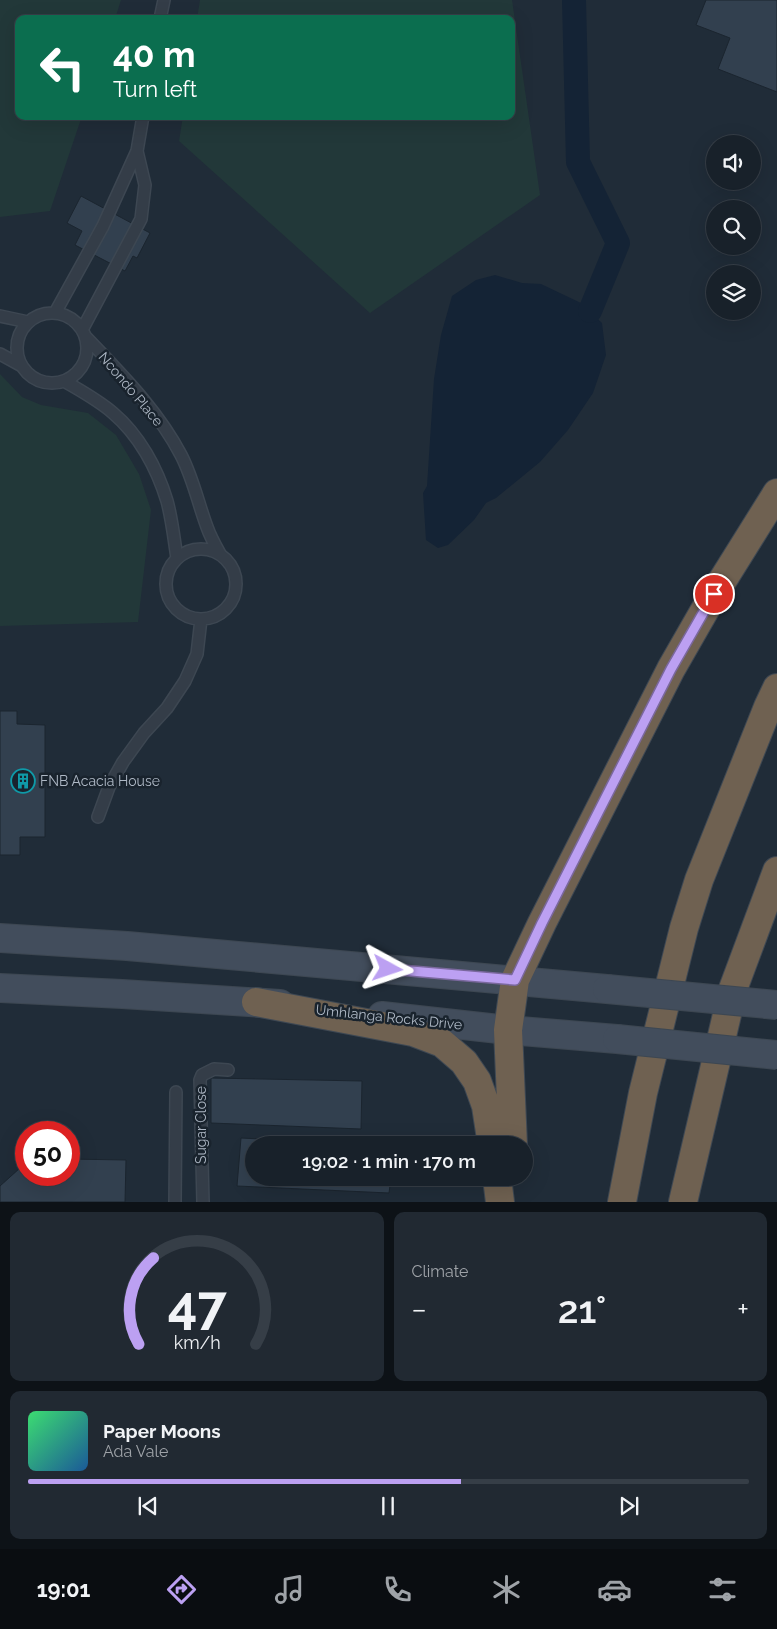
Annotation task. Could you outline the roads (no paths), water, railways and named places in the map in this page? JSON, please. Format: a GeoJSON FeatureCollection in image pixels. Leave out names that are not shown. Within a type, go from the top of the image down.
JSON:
{"type":"FeatureCollection","features":[{"type":"Feature","properties":{"kind":"highway"},"geometry":{"type":"LineString","coordinates":[[513,1136],[508,1030],[515,980],[671,669],[714,594],[777,493]]}},
{"type":"Feature","properties":{"kind":"highway"},"geometry":{"type":"LineString","coordinates":[[622,1202],[643,1093],[684,928],[702,872],[777,688]]}},
{"type":"Feature","properties":{"kind":"highway"},"geometry":{"type":"LineString","coordinates":[[683,1202],[733,989],[777,871]]}},
{"type":"Feature","properties":{"kind":"highway"},"geometry":{"type":"LineString","coordinates":[[256,1002],[413,1032],[442,1043],[464,1062],[477,1081],[486,1106],[491,1136]]}},
{"type":"Feature","properties":{"kind":"highway"},"geometry":{"type":"LineString","coordinates":[[498,1186],[500,1202]]}},
{"type":"Feature","properties":{"kind":"highway"},"geometry":{"type":"LineString","coordinates":[[513,1186],[513,1202]]}},
{"type":"Feature","properties":{"kind":"main road"},"geometry":{"type":"LineString","coordinates":[[0,938],[127,946],[559,983],[777,1005]]}},
{"type":"Feature","properties":{"kind":"main road","name":"Umhlanga Rocks Drive"},"geometry":{"type":"LineString","coordinates":[[0,988],[256,1002],[508,1030],[777,1055]]}},
{"type":"Feature","properties":{"kind":"lane"},"geometry":{"type":"LineString","coordinates":[[161,15],[164,0]]}},
{"type":"Feature","properties":{"kind":"lane"},"geometry":{"type":"LineString","coordinates":[[22,366],[18,355],[21,331],[28,322],[39,316],[54,313],[103,226],[137,151],[142,120]]}},
{"type":"Feature","properties":{"kind":"lane"},"geometry":{"type":"LineString","coordinates":[[84,333],[141,219],[145,186],[137,151]]}},
{"type":"Feature","properties":{"kind":"lane","name":"Ncondo Place"},"geometry":{"type":"LineString","coordinates":[[54,313],[70,318],[128,382],[161,421],[181,455],[195,487],[207,527],[220,554],[234,572],[236,583],[235,594],[230,604],[222,612],[212,617],[201,619]]}},
{"type":"Feature","properties":{"kind":"lane"},"geometry":{"type":"LineString","coordinates":[[0,316],[28,322]]}},
{"type":"Feature","properties":{"kind":"lane","name":"Ncondo Place"},"geometry":{"type":"LineString","coordinates":[[64,381],[74,376],[81,368],[87,352],[84,333]]}},
{"type":"Feature","properties":{"kind":"lane"},"geometry":{"type":"LineString","coordinates":[[0,354],[22,366],[30,375],[40,381],[52,383],[64,381]]}},
{"type":"Feature","properties":{"kind":"lane","name":"Ncondo Place"},"geometry":{"type":"LineString","coordinates":[[64,381],[112,412],[144,450],[157,474],[167,503],[177,558]]}},
{"type":"Feature","properties":{"kind":"lane"},"geometry":{"type":"LineString","coordinates":[[98,817],[110,787],[124,762],[144,733],[167,708],[185,681],[197,654],[201,619],[189,617],[179,611],[171,602],[167,591],[166,579],[170,568],[177,558],[187,552],[198,549],[220,554]]}},
{"type":"Feature","properties":{"kind":"lane","name":"Sugar Close"},"geometry":{"type":"LineString","coordinates":[[203,1202],[200,1080],[205,1072],[214,1069],[228,1070]]}},
{"type":"Feature","properties":{"kind":"lane"},"geometry":{"type":"LineString","coordinates":[[175,1202],[176,1092]]}},
{"type":"Feature","properties":{"kind":"water"},"geometry":{"type":"Polygon","coordinates":[[[495,275],[522,283],[541,284],[581,303],[602,323],[606,355],[593,393],[568,430],[540,462],[496,498],[486,503],[474,520],[448,545],[438,548],[426,540],[423,493],[427,486],[434,379],[441,335],[452,296],[476,280],[495,275]]]}},
{"type":"Feature","properties":{"kind":"waterway"},"geometry":{"type":"LineString","coordinates":[[574,0],[578,162],[618,243],[590,311]]}},
{"type":"Feature","properties":{"kind":"place","name":"FNB Acacia House"},"geometry":{"type":"Point","coordinates":[23,781]}}]}
